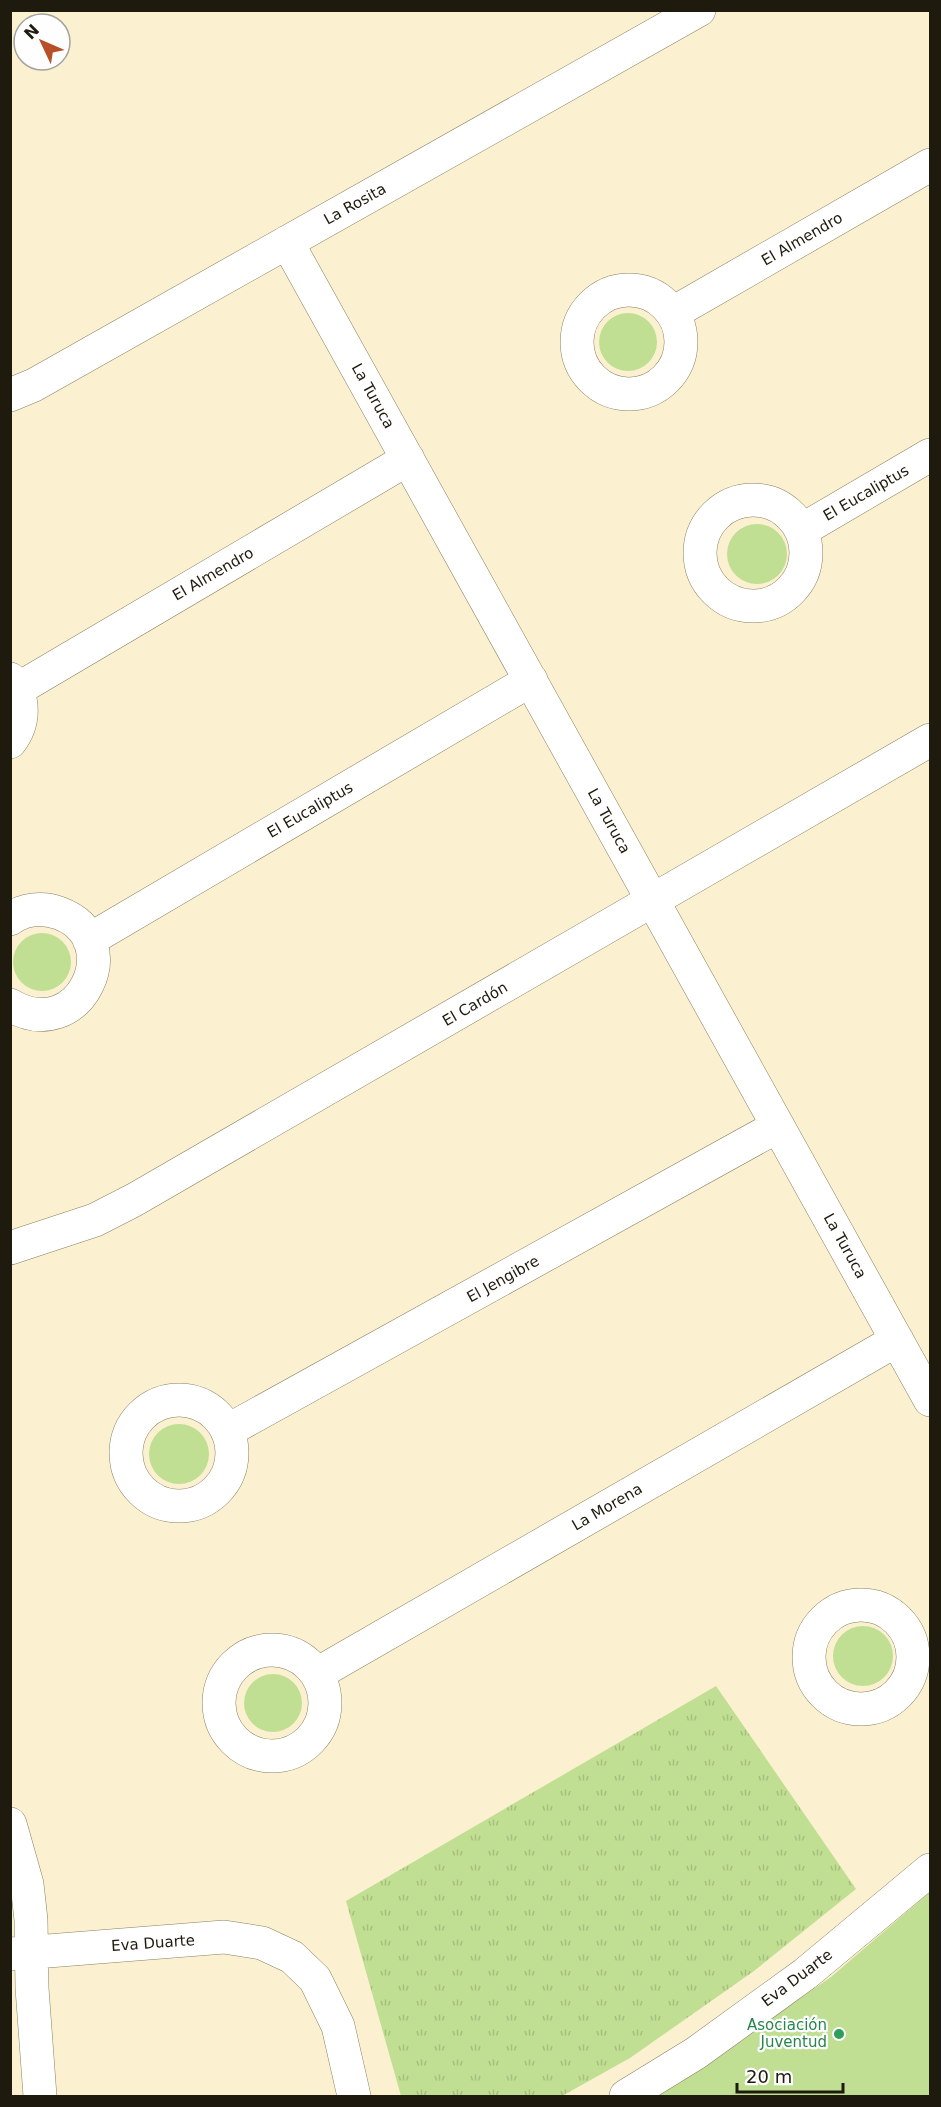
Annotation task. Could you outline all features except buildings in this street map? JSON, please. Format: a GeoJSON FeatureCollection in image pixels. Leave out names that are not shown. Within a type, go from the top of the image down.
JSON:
{"type":"FeatureCollection","features":[{"type":"Feature","properties":{"kind":"street","name":"La Rosita"},"geometry":{"type":"LineString","coordinates":[[10,395],[34,385],[699,10]]}},
{"type":"Feature","properties":{"kind":"street","name":"El Almendro"},"geometry":{"type":"LineString","coordinates":[[673,313],[930,165]]}},
{"type":"Feature","properties":{"kind":"street","name":"La Turuca"},"geometry":{"type":"LineString","coordinates":[[287,242],[930,1401]]}},
{"type":"Feature","properties":{"kind":"street","name":"El Eucaliptus"},"geometry":{"type":"LineString","coordinates":[[802,530],[930,455]]}},
{"type":"Feature","properties":{"kind":"street","name":"El Almendro"},"geometry":{"type":"LineString","coordinates":[[10,742],[18,733],[22,711],[14,684],[408,459]]}},
{"type":"Feature","properties":{"kind":"street","name":"El Eucaliptus"},"geometry":{"type":"LineString","coordinates":[[89,940],[531,680]]}},
{"type":"Feature","properties":{"kind":"street","name":"El Cardón"},"geometry":{"type":"LineString","coordinates":[[10,1248],[86,1224],[134,1200],[930,741]]}},
{"type":"Feature","properties":{"kind":"street"},"geometry":{"type":"LineString","coordinates":[[10,919],[33,910],[50,910],[66,916],[80,926],[89,940],[94,957],[92,975],[85,991],[73,1005],[57,1013],[39,1015],[21,1011],[10,1005]]}},
{"type":"Feature","properties":{"kind":"street","name":"El Jengibre"},"geometry":{"type":"LineString","coordinates":[[227,1431],[778,1126]]}},
{"type":"Feature","properties":{"kind":"street","name":"La Morena"},"geometry":{"type":"LineString","coordinates":[[317,1674],[897,1340]]}},
{"type":"Feature","properties":{"kind":"street"},"geometry":{"type":"LineString","coordinates":[[10,1824],[27,1884],[21,1953],[32,1988],[40,2097]]}},
{"type":"Feature","properties":{"kind":"street","name":"Eva Duarte"},"geometry":{"type":"LineString","coordinates":[[626,2097],[696,2053],[806,1974],[930,1870]]}},
{"type":"Feature","properties":{"kind":"street","name":"Eva Duarte"},"geometry":{"type":"LineString","coordinates":[[21,1953],[224,1937],[262,1943],[292,1957],[315,1979],[338,2026],[354,2097]]}},
{"type":"Feature","properties":{"kind":"green space"},"geometry":{"type":"Polygon","coordinates":[[[622,313],[634,313],[644,317],[653,326],[657,348],[649,363],[634,371],[622,371],[612,367],[603,358],[599,348],[599,336],[603,326],[612,317],[622,313]]]}},
{"type":"Feature","properties":{"kind":"green space"},"geometry":{"type":"Polygon","coordinates":[[[757,524],[778,533],[787,554],[778,575],[757,584],[736,575],[727,554],[736,533],[757,524]]]}},
{"type":"Feature","properties":{"kind":"green space"},"geometry":{"type":"Polygon","coordinates":[[[36,933],[48,933],[58,937],[67,946],[71,968],[63,983],[48,991],[36,991],[26,987],[17,978],[13,968],[13,956],[17,946],[26,937],[36,933]]]}},
{"type":"Feature","properties":{"kind":"green space"},"geometry":{"type":"Polygon","coordinates":[[[179,1424],[200,1433],[209,1454],[200,1475],[179,1484],[158,1475],[149,1454],[158,1433],[179,1424]]]}},
{"type":"Feature","properties":{"kind":"green space"},"geometry":{"type":"Polygon","coordinates":[[[863,1626],[884,1635],[893,1656],[884,1677],[863,1686],[842,1677],[833,1656],[842,1635],[863,1626]]]}},
{"type":"Feature","properties":{"kind":"green space"},"geometry":{"type":"Polygon","coordinates":[[[267,1674],[279,1674],[289,1678],[298,1687],[302,1709],[294,1724],[279,1732],[267,1732],[257,1728],[248,1719],[244,1709],[244,1697],[248,1687],[257,1678],[267,1674]]]}},
{"type":"Feature","properties":{"kind":"green space"},"geometry":{"type":"Polygon","coordinates":[[[716,1686],[856,1889],[754,1971],[630,2058],[562,2096],[401,2096],[346,1901],[716,1686]]]}},
{"type":"Feature","properties":{"kind":"green space","name":"Asociación Juventud"},"geometry":{"type":"Polygon","coordinates":[[[930,1892],[930,2096],[658,2096],[831,1977],[930,1892]]]}},
{"type":"Feature","properties":{"kind":"place","name":"Asociación Juventud"},"geometry":{"type":"Point","coordinates":[839,2034]}}]}
